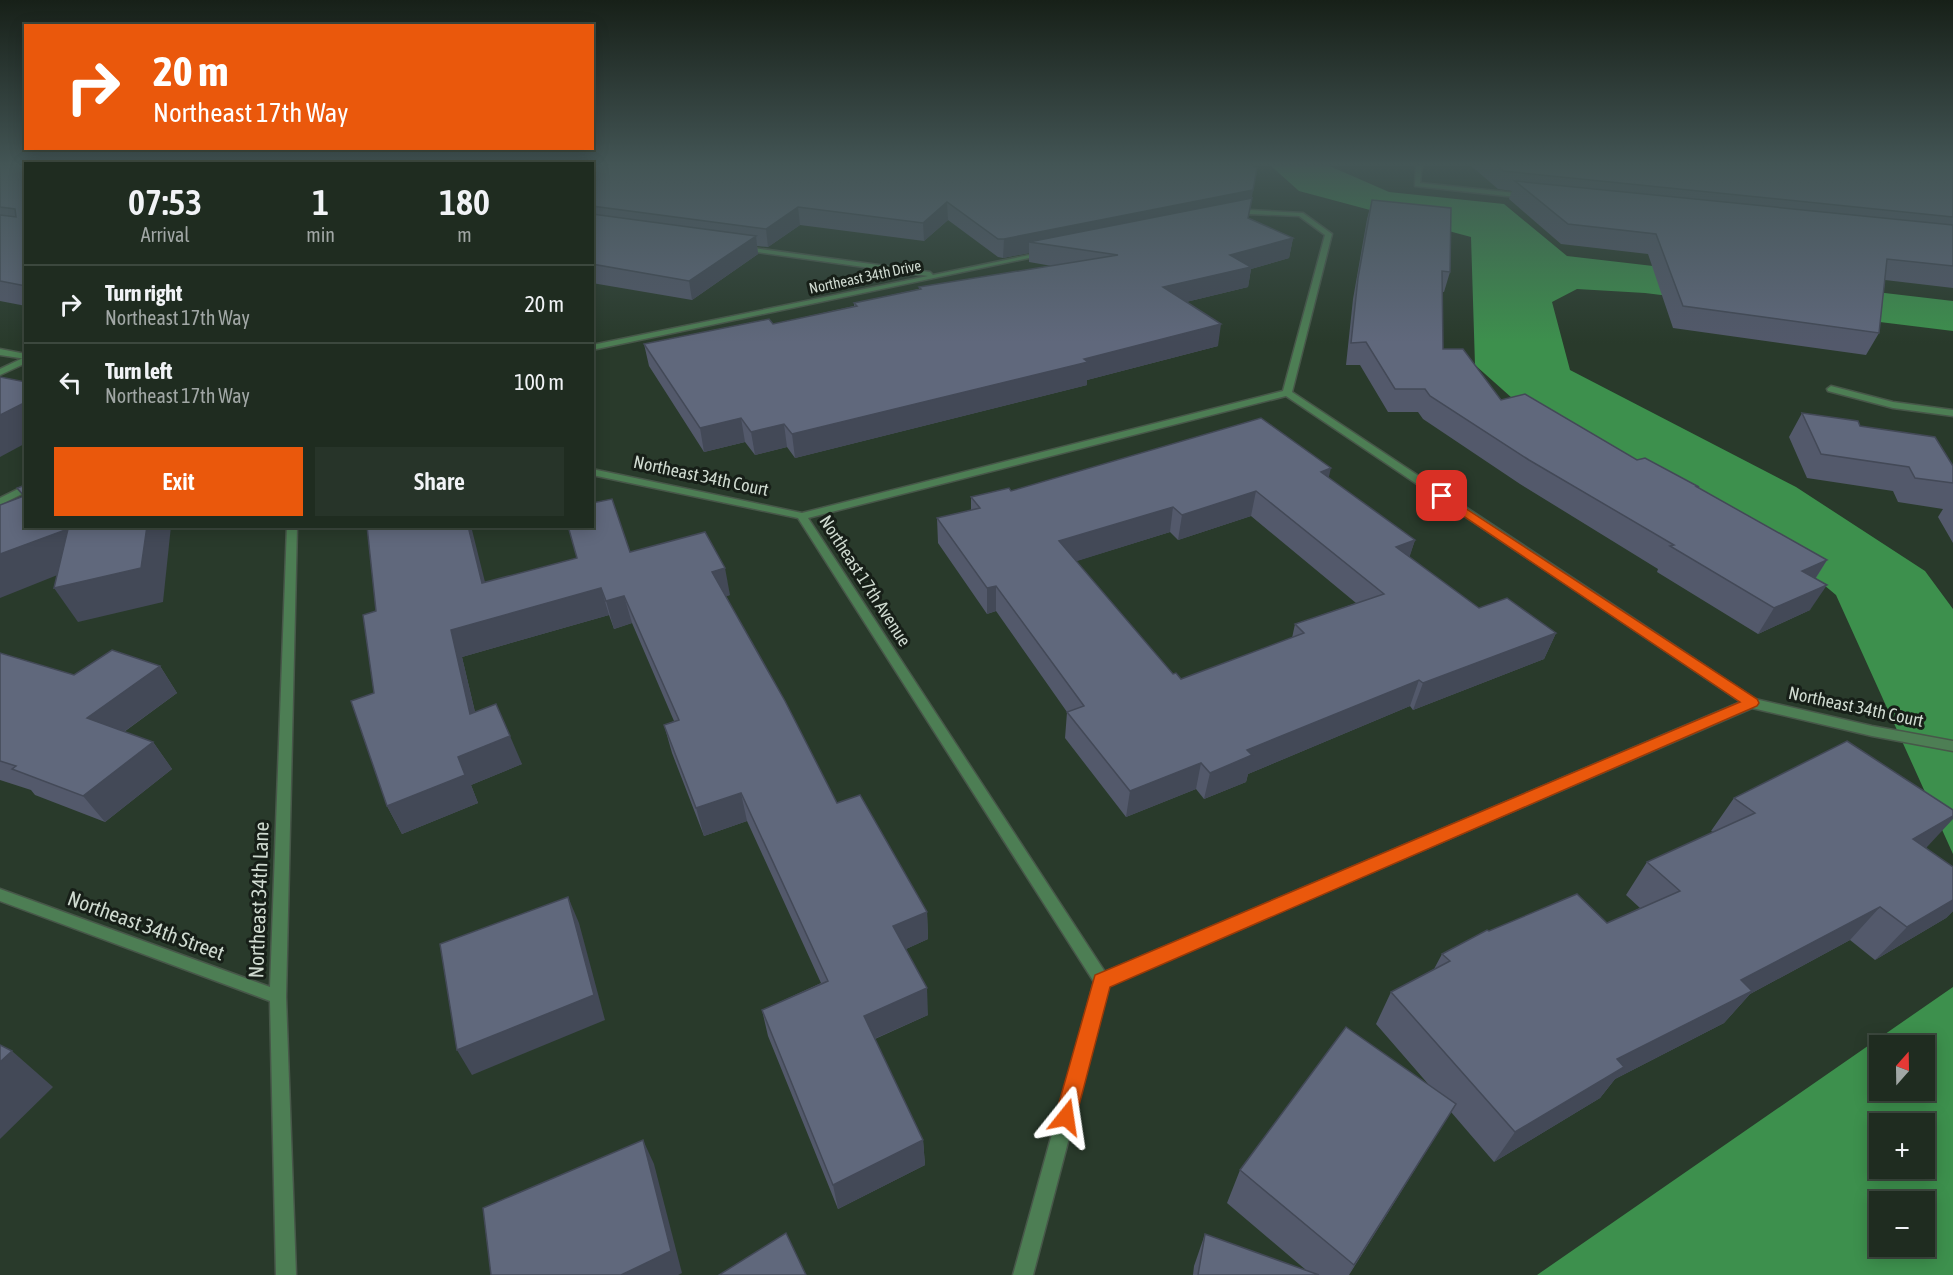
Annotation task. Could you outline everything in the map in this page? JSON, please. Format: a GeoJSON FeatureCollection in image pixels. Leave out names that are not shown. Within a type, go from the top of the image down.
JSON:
{"type":"FeatureCollection","features":[{"type":"Feature","properties":{"kind":"street"},"geometry":{"type":"LineString","coordinates":[[1314,224],[1329,234],[1287,393],[1751,703]]}},
{"type":"Feature","properties":{"kind":"street"},"geometry":{"type":"LineString","coordinates":[[733,246],[941,275]]}},
{"type":"Feature","properties":{"kind":"street","name":"Northeast 34th Drive"},"geometry":{"type":"LineString","coordinates":[[594,348],[1055,252]]}},
{"type":"Feature","properties":{"kind":"street"},"geometry":{"type":"LineString","coordinates":[[0,352],[24,358]]}},
{"type":"Feature","properties":{"kind":"street"},"geometry":{"type":"LineString","coordinates":[[0,372],[24,359]]}},
{"type":"Feature","properties":{"kind":"street"},"geometry":{"type":"LineString","coordinates":[[1831,389],[1893,405],[1953,413]]}},
{"type":"Feature","properties":{"kind":"street","name":"Northeast 17th Avenue"},"geometry":{"type":"LineString","coordinates":[[1102,981],[802,516],[1287,393]]}},
{"type":"Feature","properties":{"kind":"street","name":"Northeast 34th Court"},"geometry":{"type":"LineString","coordinates":[[594,472],[802,516]]}},
{"type":"Feature","properties":{"kind":"street"},"geometry":{"type":"LineString","coordinates":[[0,502],[24,489]]}},
{"type":"Feature","properties":{"kind":"street","name":"Northeast 34th Lane"},"geometry":{"type":"LineString","coordinates":[[286,1275],[278,997],[292,528]]}},
{"type":"Feature","properties":{"kind":"street"},"geometry":{"type":"LineString","coordinates":[[1023,1275],[1102,981],[1751,703]]}},
{"type":"Feature","properties":{"kind":"street","name":"Northeast 34th Court"},"geometry":{"type":"LineString","coordinates":[[1751,703],[1872,731],[1953,746]]}},
{"type":"Feature","properties":{"kind":"street","name":"Northeast 34th Street"},"geometry":{"type":"LineString","coordinates":[[0,895],[278,997]]}},
{"type":"Feature","properties":{"kind":"shaded area"},"geometry":{"type":"Polygon","coordinates":[[[1421,224],[1528,224],[1567,256],[1953,301],[1953,331],[1645,293],[1577,289],[1552,302],[1570,370],[1796,487],[1925,571],[1953,609],[1953,854],[1836,595],[1762,533],[1512,398],[1475,365],[1471,237],[1421,224]]]}},
{"type":"Feature","properties":{"kind":"shaded area"},"geometry":{"type":"Polygon","coordinates":[[[1953,987],[1953,1275],[1537,1275],[1869,1045],[1869,1101],[1935,1101],[1935,1035],[1884,1035],[1953,987]]]}},
{"type":"Feature","properties":{"kind":"building"},"geometry":{"type":"Polygon","coordinates":[[[0,224],[24,224],[24,286],[0,281],[0,224]]]}},
{"type":"Feature","properties":{"kind":"building"},"geometry":{"type":"Polygon","coordinates":[[[594,224],[663,224],[756,236],[689,281],[594,264],[594,224]]]}},
{"type":"Feature","properties":{"kind":"building"},"geometry":{"type":"Polygon","coordinates":[[[724,224],[774,224],[766,229],[724,224]]]}},
{"type":"Feature","properties":{"kind":"building"},"geometry":{"type":"Polygon","coordinates":[[[977,224],[1083,224],[1004,239],[998,239],[977,224]]]}},
{"type":"Feature","properties":{"kind":"building"},"geometry":{"type":"Polygon","coordinates":[[[1123,224],[1260,224],[1293,238],[1230,255],[1251,267],[1163,287],[1221,324],[1084,359],[1088,362],[792,434],[784,424],[751,432],[741,418],[700,428],[644,344],[769,319],[773,324],[857,306],[854,303],[921,289],[919,287],[1118,255],[1029,242],[1123,224]]]}},
{"type":"Feature","properties":{"kind":"building"},"geometry":{"type":"Polygon","coordinates":[[[1368,224],[1451,224],[1450,272],[1442,271],[1443,349],[1463,349],[1501,400],[1525,394],[1637,460],[1645,458],[1827,560],[1802,571],[1827,585],[1774,608],[1670,546],[1674,545],[1529,460],[1430,396],[1425,389],[1395,389],[1366,342],[1351,343],[1358,278],[1368,224]]]}},
{"type":"Feature","properties":{"kind":"building"},"geometry":{"type":"Polygon","coordinates":[[[1568,224],[1953,225],[1953,266],[1887,259],[1879,333],[1683,306],[1656,234],[1568,224]]]}},
{"type":"Feature","properties":{"kind":"building"},"geometry":{"type":"Polygon","coordinates":[[[0,377],[24,382],[24,403],[0,415],[0,377]]]}},
{"type":"Feature","properties":{"kind":"building"},"geometry":{"type":"Polygon","coordinates":[[[1802,413],[1858,421],[1860,426],[1935,437],[1953,466],[1953,483],[1915,478],[1909,467],[1821,454],[1802,413]]]}},
{"type":"Feature","properties":{"kind":"building"},"geometry":{"type":"Polygon","coordinates":[[[1261,418],[1331,468],[1321,472],[1415,540],[1396,547],[1479,608],[1507,598],[1556,633],[1423,683],[1419,680],[1247,750],[1252,755],[1210,773],[1201,763],[1130,791],[1067,712],[1084,706],[996,586],[987,588],[937,518],[980,508],[971,497],[1009,488],[1011,491],[1261,418]],[[1256,491],[1182,515],[1173,507],[1059,541],[1173,674],[1176,673],[1181,679],[1304,633],[1295,624],[1384,594],[1256,491]]]}},
{"type":"Feature","properties":{"kind":"building"},"geometry":{"type":"Polygon","coordinates":[[[24,486],[24,496],[17,488],[24,486]]]}},
{"type":"Feature","properties":{"kind":"building"},"geometry":{"type":"Polygon","coordinates":[[[24,496],[24,528],[147,528],[141,568],[54,588],[68,529],[0,554],[0,505],[24,496]]]}},
{"type":"Feature","properties":{"kind":"building"},"geometry":{"type":"Polygon","coordinates":[[[612,499],[630,552],[705,532],[725,568],[712,572],[785,701],[837,803],[860,795],[927,912],[893,926],[927,988],[864,1016],[923,1140],[833,1185],[762,1010],[828,981],[741,793],[696,808],[664,725],[679,720],[624,596],[606,601],[601,588],[451,630],[470,714],[496,704],[510,736],[458,757],[465,775],[387,806],[351,701],[374,693],[363,615],[376,611],[367,528],[468,528],[482,583],[577,558],[569,528],[594,528],[594,503],[612,499]]]}},
{"type":"Feature","properties":{"kind":"building"},"geometry":{"type":"Polygon","coordinates":[[[112,650],[160,666],[87,718],[153,742],[83,796],[12,769],[16,766],[0,761],[0,653],[74,675],[112,650]]]}},
{"type":"Feature","properties":{"kind":"building"},"geometry":{"type":"Polygon","coordinates":[[[1847,741],[1953,810],[1953,816],[1913,839],[1953,867],[1953,900],[1907,927],[1880,907],[1741,980],[1752,991],[1617,1059],[1624,1067],[1515,1132],[1391,992],[1450,961],[1442,954],[1487,930],[1577,894],[1607,923],[1680,891],[1647,862],[1755,813],[1734,798],[1847,741]]]}},
{"type":"Feature","properties":{"kind":"building"},"geometry":{"type":"Polygon","coordinates":[[[568,897],[594,995],[457,1050],[440,944],[568,897]]]}},
{"type":"Feature","properties":{"kind":"building"},"geometry":{"type":"Polygon","coordinates":[[[1346,1027],[1456,1104],[1354,1265],[1240,1170],[1346,1027]]]}},
{"type":"Feature","properties":{"kind":"building"},"geometry":{"type":"Polygon","coordinates":[[[0,1045],[12,1051],[0,1062],[0,1045]]]}},
{"type":"Feature","properties":{"kind":"building"},"geometry":{"type":"Polygon","coordinates":[[[643,1140],[671,1251],[621,1275],[491,1275],[483,1208],[643,1140]]]}},
{"type":"Feature","properties":{"kind":"building"},"geometry":{"type":"Polygon","coordinates":[[[786,1233],[806,1275],[719,1275],[786,1233]]]}},
{"type":"Feature","properties":{"kind":"building"},"geometry":{"type":"Polygon","coordinates":[[[1205,1234],[1319,1275],[1198,1275],[1205,1234]]]}},
{"type":"Feature","properties":{"kind":"route"},"geometry":{"type":"LineString","coordinates":[[1066,1117],[1102,981],[1751,703],[1442,496]]}}]}
